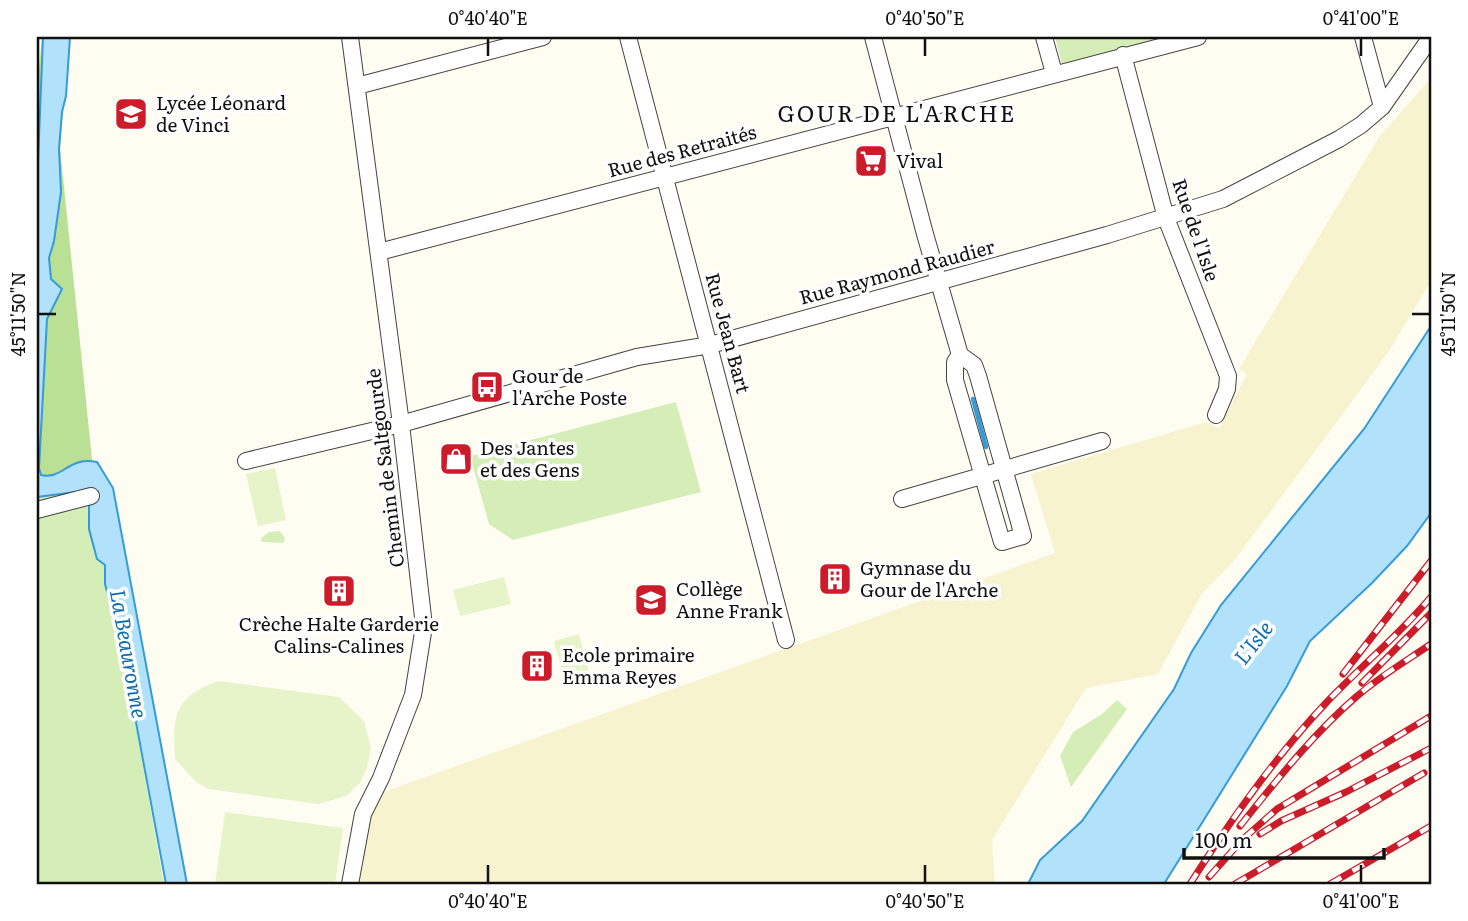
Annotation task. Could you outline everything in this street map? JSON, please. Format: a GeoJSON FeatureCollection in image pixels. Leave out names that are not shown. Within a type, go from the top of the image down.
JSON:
{"type":"FeatureCollection","features":[{"type":"Feature","properties":{"kind":"street","name":"Chemin de Saltgourde"},"geometry":{"type":"LineString","coordinates":[[350,37],[401,424],[424,626],[413,695],[381,778],[363,814],[350,884]]}},
{"type":"Feature","properties":{"kind":"street"},"geometry":{"type":"LineString","coordinates":[[357,86],[543,37]]}},
{"type":"Feature","properties":{"kind":"street","name":"Rue Jean Bart"},"geometry":{"type":"LineString","coordinates":[[628,37],[786,640]]}},
{"type":"Feature","properties":{"kind":"street"},"geometry":{"type":"LineString","coordinates":[[873,37],[960,355],[974,365],[978,376],[1023,536],[1002,542],[956,382],[955,362],[960,355]]}},
{"type":"Feature","properties":{"kind":"street"},"geometry":{"type":"LineString","coordinates":[[1044,37],[1054,73]]}},
{"type":"Feature","properties":{"kind":"street","name":"Rue des Retraités"},"geometry":{"type":"LineString","coordinates":[[379,252],[1196,37]]}},
{"type":"Feature","properties":{"kind":"street"},"geometry":{"type":"LineString","coordinates":[[1363,37],[1382,107]]}},
{"type":"Feature","properties":{"kind":"street","name":"Rue Raymond Raudier"},"geometry":{"type":"LineString","coordinates":[[246,461],[401,424],[637,357],[710,345],[1166,218],[1223,199],[1339,139],[1382,107],[1431,37]]}},
{"type":"Feature","properties":{"kind":"street","name":"Rue de l'Isle"},"geometry":{"type":"LineString","coordinates":[[1123,55],[1166,218],[1228,376],[1227,389],[1216,415]]}},
{"type":"Feature","properties":{"kind":"street"},"geometry":{"type":"LineString","coordinates":[[956,382],[970,387],[975,384],[978,376]]}},
{"type":"Feature","properties":{"kind":"street"},"geometry":{"type":"LineString","coordinates":[[902,499],[1102,441]]}},
{"type":"Feature","properties":{"kind":"street"},"geometry":{"type":"LineString","coordinates":[[37,510],[92,496]]}},
{"type":"Feature","properties":{"kind":"shaded area"},"geometry":{"type":"Polygon","coordinates":[[[1431,78],[1431,281],[1389,351],[1233,562],[1201,595],[1158,674],[1086,688],[992,840],[995,884],[358,884],[370,819],[381,794],[389,790],[1055,553],[1031,474],[1206,422],[1219,428],[1247,374],[1239,369],[1379,137],[1431,78]]]}},
{"type":"Feature","properties":{"kind":"green space"},"geometry":{"type":"Polygon","coordinates":[[[42,37],[69,37],[60,148],[97,508],[37,481],[37,90],[42,37]]]}},
{"type":"Feature","properties":{"kind":"green space"},"geometry":{"type":"Polygon","coordinates":[[[1055,37],[1165,37],[1062,64],[1055,37]]]}},
{"type":"Feature","properties":{"kind":"green space"},"geometry":{"type":"Polygon","coordinates":[[[676,402],[701,492],[513,540],[489,524],[470,456],[676,402]]]}},
{"type":"Feature","properties":{"kind":"green space"},"geometry":{"type":"Polygon","coordinates":[[[275,468],[286,520],[258,526],[246,474],[275,468]]]}},
{"type":"Feature","properties":{"kind":"green space"},"geometry":{"type":"Polygon","coordinates":[[[37,481],[97,508],[164,884],[37,884],[37,481]]]}},
{"type":"Feature","properties":{"kind":"green space"},"geometry":{"type":"Polygon","coordinates":[[[280,531],[285,538],[283,543],[262,542],[261,538],[269,532],[280,531]]]}},
{"type":"Feature","properties":{"kind":"green space"},"geometry":{"type":"Polygon","coordinates":[[[504,577],[511,604],[460,616],[453,590],[504,577]]]}},
{"type":"Feature","properties":{"kind":"green space"},"geometry":{"type":"Polygon","coordinates":[[[579,634],[589,672],[564,678],[554,641],[579,634]]]}},
{"type":"Feature","properties":{"kind":"green space"},"geometry":{"type":"Polygon","coordinates":[[[219,681],[339,697],[364,721],[371,748],[367,768],[360,783],[346,796],[318,804],[208,789],[196,782],[175,759],[176,720],[185,701],[204,687],[219,681]]]}},
{"type":"Feature","properties":{"kind":"green space"},"geometry":{"type":"Polygon","coordinates":[[[1117,700],[1127,709],[1071,787],[1060,756],[1073,732],[1102,714],[1117,700]]]}},
{"type":"Feature","properties":{"kind":"green space"},"geometry":{"type":"Polygon","coordinates":[[[225,812],[343,828],[335,884],[215,884],[225,812]]]}},
{"type":"Feature","properties":{"kind":"water","name":"La Beauronne"},"geometry":{"type":"Polygon","coordinates":[[[43,37],[70,37],[59,149],[61,192],[49,258],[51,279],[62,289],[47,319],[39,468],[41,475],[49,476],[79,462],[97,462],[113,488],[187,884],[166,884],[125,663],[105,584],[105,565],[97,559],[89,529],[89,498],[75,492],[37,497],[37,187],[43,37]]]}},
{"type":"Feature","properties":{"kind":"water","name":"L'Isle"},"geometry":{"type":"Polygon","coordinates":[[[1431,326],[1431,513],[1407,546],[1310,641],[1287,686],[1164,884],[1028,884],[1040,860],[1082,821],[1174,689],[1191,653],[1221,605],[1364,429],[1431,326]]]}},
{"type":"Feature","properties":{"kind":"waterway"},"geometry":{"type":"LineString","coordinates":[[973,399],[986,447]]}},
{"type":"Feature","properties":{"kind":"railway"},"geometry":{"type":"LineString","coordinates":[[1343,674],[1431,561]]}},
{"type":"Feature","properties":{"kind":"railway"},"geometry":{"type":"LineString","coordinates":[[1190,884],[1237,814],[1288,746],[1325,704],[1431,597]]}},
{"type":"Feature","properties":{"kind":"railway"},"geometry":{"type":"LineString","coordinates":[[1362,683],[1431,613]]}},
{"type":"Feature","properties":{"kind":"railway"},"geometry":{"type":"LineString","coordinates":[[1240,826],[1324,727],[1374,683],[1431,644]]}},
{"type":"Feature","properties":{"kind":"railway"},"geometry":{"type":"LineString","coordinates":[[1209,877],[1242,840],[1277,809],[1431,716]]}},
{"type":"Feature","properties":{"kind":"railway"},"geometry":{"type":"LineString","coordinates":[[1260,834],[1281,821],[1346,792],[1431,748]]}},
{"type":"Feature","properties":{"kind":"railway"},"geometry":{"type":"LineString","coordinates":[[1235,884],[1424,773]]}},
{"type":"Feature","properties":{"kind":"railway"},"geometry":{"type":"LineString","coordinates":[[1330,884],[1431,826]]}},
{"type":"Feature","properties":{"kind":"place","name":"Lycée Léonard de Vinci"},"geometry":{"type":"Point","coordinates":[131,114]}},
{"type":"Feature","properties":{"kind":"place","name":"Vival"},"geometry":{"type":"Point","coordinates":[871,161]}},
{"type":"Feature","properties":{"kind":"place","name":"Gour de l'Arche Poste"},"geometry":{"type":"Point","coordinates":[487,387]}},
{"type":"Feature","properties":{"kind":"place","name":"Des Jantes et des Gens"},"geometry":{"type":"Point","coordinates":[456,459]}},
{"type":"Feature","properties":{"kind":"place","name":"Gymnase du Gour de l'Arche"},"geometry":{"type":"Point","coordinates":[835,579]}},
{"type":"Feature","properties":{"kind":"place","name":"Crèche Halte Garderie Calins-Calines"},"geometry":{"type":"Point","coordinates":[339,591]}},
{"type":"Feature","properties":{"kind":"place","name":"Collège Anne Frank"},"geometry":{"type":"Point","coordinates":[651,600]}},
{"type":"Feature","properties":{"kind":"place","name":"Ecole primaire Emma Reyes"},"geometry":{"type":"Point","coordinates":[537,666]}},
{"type":"Feature","properties":{"kind":"district","name":"GOUR DE L'ARCHE"},"geometry":{"type":"Point","coordinates":[897,114]}}]}
